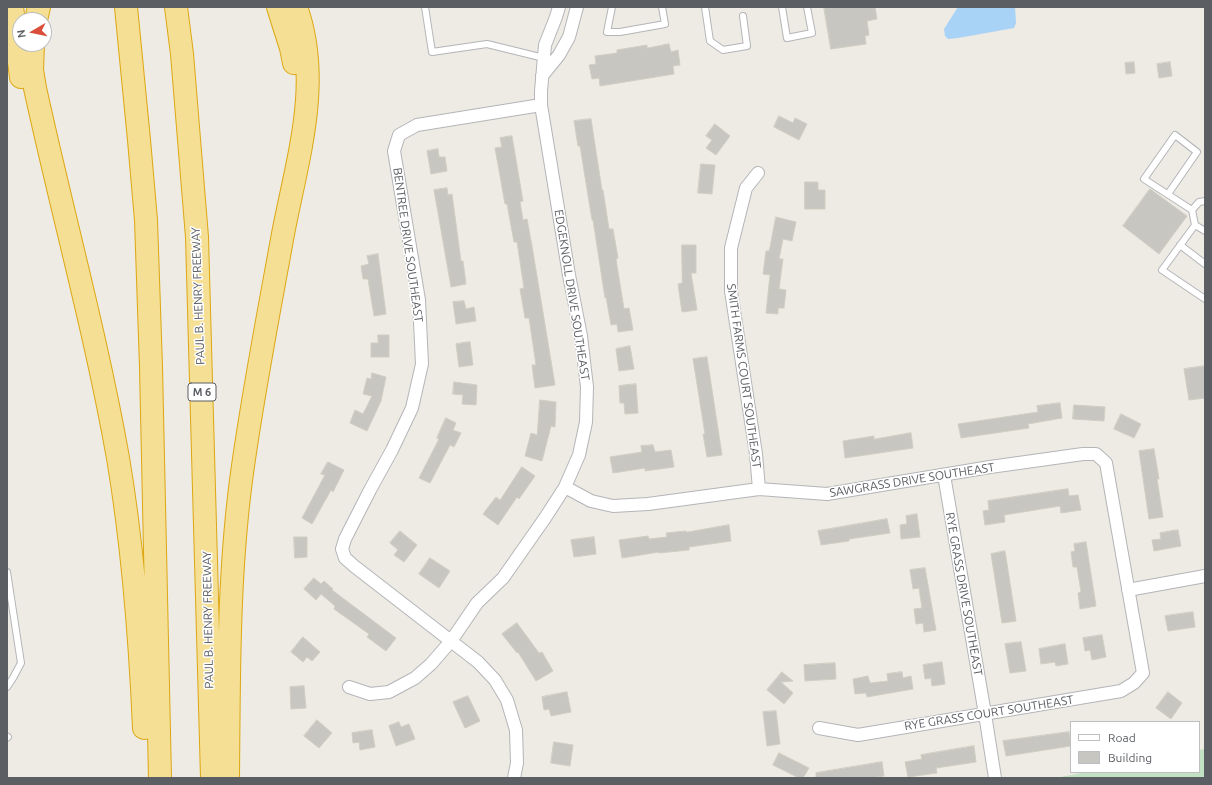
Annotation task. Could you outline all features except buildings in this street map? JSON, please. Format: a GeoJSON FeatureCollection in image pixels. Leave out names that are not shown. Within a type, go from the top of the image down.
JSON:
{"type":"FeatureCollection","features":[{"type":"Feature","properties":{"kind":"highway"},"geometry":{"type":"LineString","coordinates":[[12,7],[20,74],[27,109],[39,151],[73,252]]}},
{"type":"Feature","properties":{"kind":"highway"},"geometry":{"type":"LineString","coordinates":[[126,7],[146,220],[152,398],[160,778]]}},
{"type":"Feature","properties":{"kind":"highway","name":"PAUL B. HENRY FREEWAY"},"geometry":{"type":"LineString","coordinates":[[176,7],[182,54],[197,237],[212,778]]}},
{"type":"Feature","properties":{"kind":"highway"},"geometry":{"type":"LineString","coordinates":[[278,7],[291,48],[297,89],[297,113],[286,218]]}},
{"type":"Feature","properties":{"kind":"highway"},"geometry":{"type":"LineString","coordinates":[[228,778],[230,608],[238,503],[257,377],[286,218],[300,157],[307,105],[307,58],[296,7]]}},
{"type":"Feature","properties":{"kind":"highway"},"geometry":{"type":"LineString","coordinates":[[33,52],[32,70],[35,88],[101,371],[118,459],[136,598],[141,653],[147,778]]}},
{"type":"Feature","properties":{"kind":"street","name":"EDGEKNOLL DRIVE SOUTHEAST"},"geometry":{"type":"LineString","coordinates":[[350,687],[370,694],[389,692],[415,678],[431,664],[451,641],[477,603],[502,578],[545,518],[565,487],[579,455],[586,422],[587,387],[581,336],[569,275],[541,105],[545,45],[559,7]]}},
{"type":"Feature","properties":{"kind":"street"},"geometry":{"type":"LineString","coordinates":[[542,76],[559,54],[569,37],[577,7]]}},
{"type":"Feature","properties":{"kind":"street","name":"BENTREE DRIVE SOUTHEAST"},"geometry":{"type":"LineString","coordinates":[[451,641],[354,566],[346,558],[342,549],[345,539],[392,450],[412,408],[422,364],[418,300],[394,151],[399,135],[417,125],[541,105]]}},
{"type":"Feature","properties":{"kind":"street","name":"SMITH FARMS COURT SOUTHEAST"},"geometry":{"type":"LineString","coordinates":[[758,173],[746,188],[731,248],[730,291],[756,454],[759,489]]}},
{"type":"Feature","properties":{"kind":"street","name":"SAWGRASS DRIVE SOUTHEAST"},"geometry":{"type":"LineString","coordinates":[[565,487],[591,501],[613,506],[648,504],[759,489],[827,494],[1083,454],[1096,454],[1106,463],[1128,590]]}},
{"type":"Feature","properties":{"kind":"street","name":"RYE GRASS DRIVE SOUTHEAST"},"geometry":{"type":"LineString","coordinates":[[944,475],[995,778]]}},
{"type":"Feature","properties":{"kind":"street"},"geometry":{"type":"LineString","coordinates":[[1128,590],[1205,576]]}},
{"type":"Feature","properties":{"kind":"street","name":"RYE GRASS COURT SOUTHEAST"},"geometry":{"type":"LineString","coordinates":[[818,728],[858,735],[1121,691],[1134,683],[1143,673],[1128,590]]}},
{"type":"Feature","properties":{"kind":"street"},"geometry":{"type":"LineString","coordinates":[[451,641],[478,662],[494,680],[506,700],[516,730],[518,763],[514,778]]}},
{"type":"Feature","properties":{"kind":"lane"},"geometry":{"type":"LineString","coordinates":[[425,7],[432,52],[487,44],[544,58]]}},
{"type":"Feature","properties":{"kind":"lane"},"geometry":{"type":"LineString","coordinates":[[612,7],[607,32],[620,32],[665,24],[662,7]]}},
{"type":"Feature","properties":{"kind":"lane"},"geometry":{"type":"LineString","coordinates":[[705,7],[710,42],[723,50],[747,46],[743,16]]}},
{"type":"Feature","properties":{"kind":"lane"},"geometry":{"type":"LineString","coordinates":[[782,7],[787,38],[812,33],[807,7]]}},
{"type":"Feature","properties":{"kind":"lane"},"geometry":{"type":"LineString","coordinates":[[1168,194],[1197,152],[1174,135],[1144,178],[1168,194],[1192,210],[1194,225],[1162,270],[1205,299]]}},
{"type":"Feature","properties":{"kind":"lane"},"geometry":{"type":"LineString","coordinates":[[1192,210],[1199,202],[1205,201]]}},
{"type":"Feature","properties":{"kind":"lane"},"geometry":{"type":"LineString","coordinates":[[1194,225],[1205,231]]}},
{"type":"Feature","properties":{"kind":"lane"},"geometry":{"type":"LineString","coordinates":[[1180,245],[1205,264]]}},
{"type":"Feature","properties":{"kind":"lane"},"geometry":{"type":"LineString","coordinates":[[7,572],[21,663],[14,678],[7,687]]}},
{"type":"Feature","properties":{"kind":"green space"},"geometry":{"type":"Polygon","coordinates":[[[1205,749],[1205,778],[1056,778],[1081,773],[1200,773],[1200,750],[1205,749]]]}},
{"type":"Feature","properties":{"kind":"water"},"geometry":{"type":"Polygon","coordinates":[[[958,7],[1015,7],[1016,23],[1014,28],[948,39],[945,36],[944,29],[958,7]]]}}]}
